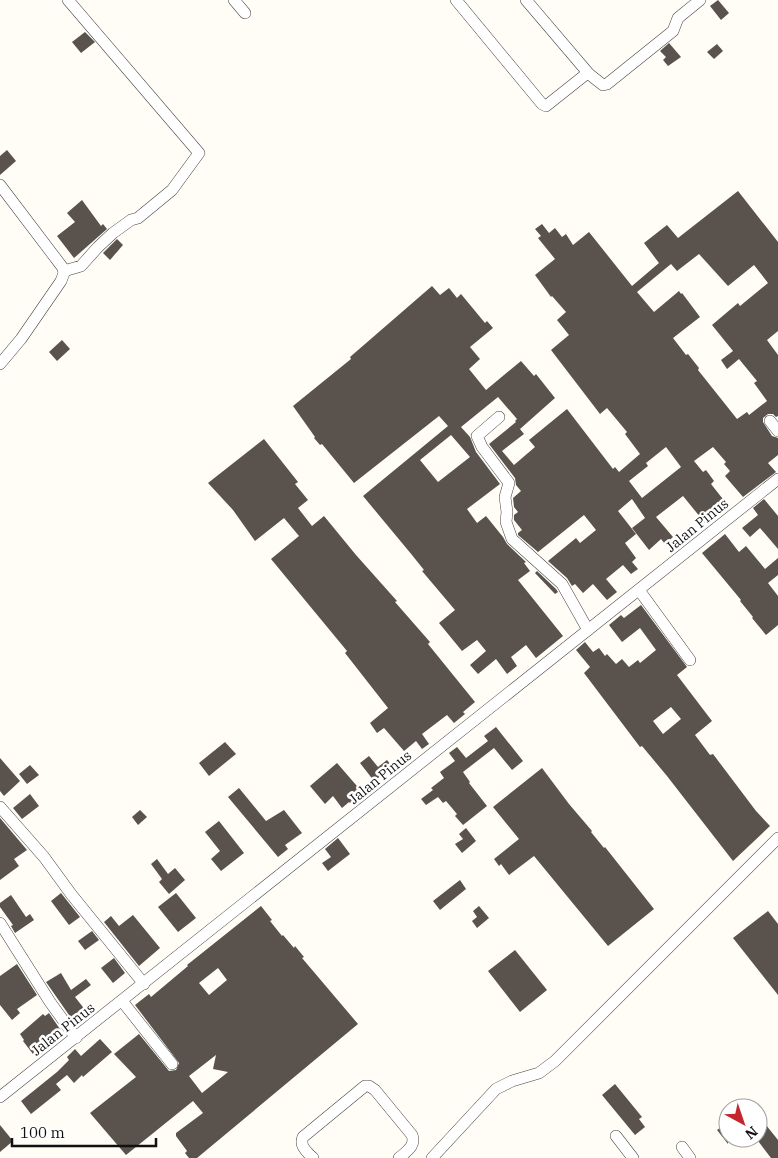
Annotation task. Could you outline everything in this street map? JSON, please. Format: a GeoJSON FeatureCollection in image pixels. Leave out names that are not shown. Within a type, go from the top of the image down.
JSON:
{"type":"FeatureCollection","features":[{"type":"Feature","properties":{"kind":"street"},"geometry":{"type":"LineString","coordinates":[[64,271],[82,266],[98,247],[114,233],[131,220],[138,218],[172,190],[199,154],[68,0]]}},
{"type":"Feature","properties":{"kind":"street"},"geometry":{"type":"LineString","coordinates":[[234,0],[245,13]]}},
{"type":"Feature","properties":{"kind":"street"},"geometry":{"type":"LineString","coordinates":[[456,0],[544,105],[550,104],[582,77],[589,74]]}},
{"type":"Feature","properties":{"kind":"street"},"geometry":{"type":"LineString","coordinates":[[526,0],[589,74],[600,84],[607,84],[673,31],[678,18],[700,0]]}},
{"type":"Feature","properties":{"kind":"street"},"geometry":{"type":"LineString","coordinates":[[0,185],[64,271]]}},
{"type":"Feature","properties":{"kind":"street"},"geometry":{"type":"LineString","coordinates":[[0,364],[61,281],[64,271]]}},
{"type":"Feature","properties":{"kind":"street"},"geometry":{"type":"LineString","coordinates":[[499,417],[477,436],[482,447],[509,483],[505,497],[506,522],[512,539],[562,584],[588,630]]}},
{"type":"Feature","properties":{"kind":"street"},"geometry":{"type":"LineString","coordinates":[[770,421],[778,431]]}},
{"type":"Feature","properties":{"kind":"street","name":"Jalan Pinus"},"geometry":{"type":"LineString","coordinates":[[0,1097],[778,479]]}},
{"type":"Feature","properties":{"kind":"street"},"geometry":{"type":"LineString","coordinates":[[640,590],[690,660]]}},
{"type":"Feature","properties":{"kind":"street"},"geometry":{"type":"LineString","coordinates":[[0,806],[44,857],[71,894],[144,984]]}},
{"type":"Feature","properties":{"kind":"street"},"geometry":{"type":"LineString","coordinates":[[432,1158],[496,1088],[512,1081],[539,1074],[555,1061],[778,838]]}},
{"type":"Feature","properties":{"kind":"street"},"geometry":{"type":"LineString","coordinates":[[0,924],[50,1002],[76,1038]]}},
{"type":"Feature","properties":{"kind":"street"},"geometry":{"type":"LineString","coordinates":[[122,1001],[172,1064]]}},
{"type":"Feature","properties":{"kind":"street"},"geometry":{"type":"LineString","coordinates":[[313,1158],[302,1146],[302,1137],[365,1086],[375,1090],[412,1135],[413,1142],[411,1147],[399,1158]]}},
{"type":"Feature","properties":{"kind":"street"},"geometry":{"type":"LineString","coordinates":[[616,1136],[633,1158]]}},
{"type":"Feature","properties":{"kind":"street"},"geometry":{"type":"LineString","coordinates":[[682,1147],[690,1158]]}},
{"type":"Feature","properties":{"kind":"building"},"geometry":{"type":"Polygon","coordinates":[[[718,0],[729,13],[721,20],[710,6],[718,0]]]}},
{"type":"Feature","properties":{"kind":"building"},"geometry":{"type":"Polygon","coordinates":[[[85,32],[95,42],[81,53],[72,42],[85,32]]]}},
{"type":"Feature","properties":{"kind":"building"},"geometry":{"type":"Polygon","coordinates":[[[669,43],[681,57],[668,66],[663,60],[666,57],[660,51],[669,43]]]}},
{"type":"Feature","properties":{"kind":"building"},"geometry":{"type":"Polygon","coordinates":[[[717,44],[723,51],[714,59],[707,52],[717,44]]]}},
{"type":"Feature","properties":{"kind":"building"},"geometry":{"type":"Polygon","coordinates":[[[7,150],[16,161],[0,175],[0,156],[7,150]]]}},
{"type":"Feature","properties":{"kind":"building"},"geometry":{"type":"Polygon","coordinates":[[[738,191],[778,242],[778,331],[767,340],[778,355],[778,416],[768,414],[763,418],[763,422],[772,436],[778,438],[778,455],[768,463],[776,472],[743,497],[725,476],[730,471],[724,464],[726,462],[713,447],[694,461],[703,472],[706,470],[714,481],[711,484],[730,508],[723,513],[721,511],[705,523],[683,496],[656,517],[673,537],[665,544],[661,539],[649,550],[632,528],[645,518],[632,499],[618,511],[636,534],[625,543],[636,558],[632,562],[638,569],[631,574],[623,565],[606,579],[617,592],[607,600],[593,584],[583,593],[575,584],[572,586],[567,578],[548,561],[576,538],[580,543],[596,530],[584,515],[538,552],[518,535],[522,530],[514,520],[514,515],[518,512],[514,507],[513,498],[521,491],[516,485],[515,478],[489,444],[516,422],[517,419],[498,397],[461,427],[470,437],[476,452],[500,484],[467,509],[477,523],[486,516],[507,544],[526,562],[524,563],[530,571],[518,580],[563,636],[536,658],[526,645],[511,657],[517,666],[507,674],[496,659],[478,674],[470,665],[486,651],[477,640],[462,651],[439,623],[455,610],[363,496],[448,426],[439,416],[354,483],[322,444],[320,445],[314,438],[293,406],[351,359],[350,357],[432,286],[440,295],[449,288],[457,298],[461,294],[485,323],[487,321],[493,328],[470,347],[480,359],[469,369],[486,390],[521,361],[534,376],[536,374],[555,398],[520,429],[524,434],[502,451],[514,465],[535,447],[529,440],[567,409],[613,469],[615,467],[619,472],[640,454],[625,434],[627,432],[607,408],[600,414],[551,350],[569,335],[557,320],[566,312],[551,297],[535,275],[555,259],[538,238],[541,236],[535,229],[542,224],[549,233],[555,228],[562,237],[566,234],[573,245],[589,232],[632,286],[659,263],[644,243],[667,225],[678,238],[738,191]],[[699,254],[677,271],[671,264],[637,292],[654,312],[679,291],[682,293],[700,317],[673,338],[686,355],[688,354],[699,368],[698,370],[737,419],[747,412],[749,415],[767,401],[754,383],[757,381],[739,359],[727,369],[721,360],[733,351],[712,325],[738,303],[740,306],[768,283],[754,265],[728,286],[699,254]],[[451,435],[420,460],[438,482],[470,457],[451,435]],[[666,447],[646,463],[648,466],[629,481],[642,498],[681,467],[666,447]]]}},
{"type":"Feature","properties":{"kind":"building"},"geometry":{"type":"Polygon","coordinates":[[[82,200],[101,226],[103,224],[107,229],[74,258],[57,236],[75,222],[67,213],[82,200]]]}},
{"type":"Feature","properties":{"kind":"building"},"geometry":{"type":"Polygon","coordinates":[[[117,239],[123,245],[110,260],[103,253],[117,239]]]}},
{"type":"Feature","properties":{"kind":"building"},"geometry":{"type":"Polygon","coordinates":[[[62,340],[70,349],[57,361],[49,352],[62,340]]]}},
{"type":"Feature","properties":{"kind":"building"},"geometry":{"type":"Polygon","coordinates":[[[264,439],[298,482],[295,484],[308,500],[298,508],[312,526],[324,516],[397,601],[395,602],[430,642],[428,644],[475,702],[454,723],[447,715],[422,734],[429,744],[422,749],[416,741],[404,751],[384,728],[377,733],[370,723],[388,708],[345,653],[347,651],[271,559],[299,536],[284,518],[255,541],[233,510],[208,483],[264,439]]]}},
{"type":"Feature","properties":{"kind":"building"},"geometry":{"type":"Polygon","coordinates":[[[764,499],[778,516],[778,549],[760,528],[750,537],[742,528],[758,515],[753,508],[764,499]]]}},
{"type":"Feature","properties":{"kind":"building"},"geometry":{"type":"Polygon","coordinates":[[[725,534],[739,552],[746,546],[765,569],[778,558],[778,575],[768,583],[778,596],[778,625],[766,635],[752,618],[741,600],[702,553],[725,534]]]}},
{"type":"Feature","properties":{"kind":"building"},"geometry":{"type":"Polygon","coordinates":[[[537,571],[558,592],[555,594],[535,573],[537,571]]]}},
{"type":"Feature","properties":{"kind":"building"},"geometry":{"type":"Polygon","coordinates":[[[641,605],[687,667],[677,675],[712,721],[695,735],[710,755],[713,754],[756,811],[770,826],[733,861],[667,776],[642,746],[640,747],[584,673],[590,667],[576,650],[585,642],[593,652],[599,648],[605,656],[607,654],[616,664],[622,659],[629,667],[638,660],[640,663],[656,650],[640,628],[622,642],[609,625],[621,615],[624,618],[641,605]],[[671,707],[653,721],[663,734],[681,719],[671,707]]]}},
{"type":"Feature","properties":{"kind":"building"},"geometry":{"type":"Polygon","coordinates":[[[496,727],[523,761],[512,770],[494,748],[463,772],[487,806],[463,825],[446,801],[443,803],[438,797],[426,805],[421,799],[444,778],[440,772],[455,761],[449,753],[457,747],[466,758],[488,741],[484,736],[496,727]]]}},
{"type":"Feature","properties":{"kind":"building"},"geometry":{"type":"Polygon","coordinates":[[[225,742],[236,754],[209,776],[199,763],[225,742]]]}},
{"type":"Feature","properties":{"kind":"building"},"geometry":{"type":"Polygon","coordinates":[[[369,756],[378,767],[387,760],[394,769],[387,774],[386,772],[374,781],[360,763],[369,756]]]}},
{"type":"Feature","properties":{"kind":"building"},"geometry":{"type":"Polygon","coordinates":[[[0,758],[20,781],[4,796],[0,791],[0,758]]]}},
{"type":"Feature","properties":{"kind":"building"},"geometry":{"type":"Polygon","coordinates":[[[337,763],[363,793],[342,808],[333,796],[325,804],[310,786],[337,763]]]}},
{"type":"Feature","properties":{"kind":"building"},"geometry":{"type":"Polygon","coordinates":[[[30,765],[39,775],[27,784],[19,774],[30,765]]]}},
{"type":"Feature","properties":{"kind":"building"},"geometry":{"type":"Polygon","coordinates":[[[542,768],[654,909],[608,946],[534,856],[509,875],[501,864],[499,866],[494,859],[519,839],[493,807],[542,768]]]}},
{"type":"Feature","properties":{"kind":"building"},"geometry":{"type":"Polygon","coordinates":[[[239,788],[266,821],[284,810],[302,833],[285,845],[288,849],[278,857],[228,797],[239,788]]]}},
{"type":"Feature","properties":{"kind":"building"},"geometry":{"type":"Polygon","coordinates":[[[30,794],[39,806],[22,819],[13,808],[30,794]]]}},
{"type":"Feature","properties":{"kind":"building"},"geometry":{"type":"Polygon","coordinates":[[[140,810],[147,817],[138,825],[132,817],[140,810]]]}},
{"type":"Feature","properties":{"kind":"building"},"geometry":{"type":"Polygon","coordinates":[[[0,818],[27,850],[14,859],[19,866],[0,880],[0,818]]]}},
{"type":"Feature","properties":{"kind":"building"},"geometry":{"type":"Polygon","coordinates":[[[219,821],[244,853],[221,871],[211,859],[220,851],[205,832],[219,821]]]}},
{"type":"Feature","properties":{"kind":"building"},"geometry":{"type":"Polygon","coordinates":[[[466,828],[476,841],[462,853],[455,844],[463,839],[459,834],[466,828]]]}},
{"type":"Feature","properties":{"kind":"building"},"geometry":{"type":"Polygon","coordinates":[[[338,838],[350,854],[328,871],[322,863],[331,857],[325,849],[338,838]]]}},
{"type":"Feature","properties":{"kind":"building"},"geometry":{"type":"Polygon","coordinates":[[[157,859],[168,874],[175,868],[185,880],[169,894],[159,882],[162,879],[151,864],[157,859]]]}},
{"type":"Feature","properties":{"kind":"building"},"geometry":{"type":"Polygon","coordinates":[[[460,880],[466,889],[440,910],[433,901],[460,880]]]}},
{"type":"Feature","properties":{"kind":"building"},"geometry":{"type":"Polygon","coordinates":[[[61,893],[80,917],[69,925],[51,901],[61,893]]]}},
{"type":"Feature","properties":{"kind":"building"},"geometry":{"type":"Polygon","coordinates":[[[176,893],[196,918],[178,932],[158,907],[176,893]]]}},
{"type":"Feature","properties":{"kind":"building"},"geometry":{"type":"Polygon","coordinates":[[[11,895],[26,917],[30,914],[34,920],[15,933],[11,926],[13,925],[0,907],[0,903],[11,895]]]}},
{"type":"Feature","properties":{"kind":"building"},"geometry":{"type":"Polygon","coordinates":[[[261,906],[282,936],[294,948],[295,946],[304,957],[302,958],[358,1024],[197,1158],[189,1158],[185,1153],[187,1151],[176,1136],[176,1133],[203,1113],[193,1101],[126,1155],[90,1113],[136,1077],[114,1054],[139,1034],[169,1071],[176,1070],[179,1063],[135,1005],[149,994],[151,997],[187,965],[261,906]],[[218,968],[199,983],[209,995],[227,980],[218,968]],[[216,1055],[189,1076],[202,1093],[228,1072],[213,1069],[216,1055]]]}},
{"type":"Feature","properties":{"kind":"building"},"geometry":{"type":"Polygon","coordinates":[[[479,906],[489,918],[477,928],[472,921],[477,917],[473,911],[479,906]]]}},
{"type":"Feature","properties":{"kind":"building"},"geometry":{"type":"Polygon","coordinates":[[[768,911],[778,924],[778,995],[733,938],[768,911]]]}},
{"type":"Feature","properties":{"kind":"building"},"geometry":{"type":"Polygon","coordinates":[[[133,915],[160,948],[139,966],[104,922],[111,916],[119,926],[133,915]]]}},
{"type":"Feature","properties":{"kind":"building"},"geometry":{"type":"Polygon","coordinates":[[[92,931],[99,940],[85,950],[78,941],[92,931]]]}},
{"type":"Feature","properties":{"kind":"building"},"geometry":{"type":"Polygon","coordinates":[[[515,950],[547,990],[520,1012],[488,971],[515,950]]]}},
{"type":"Feature","properties":{"kind":"building"},"geometry":{"type":"Polygon","coordinates":[[[114,958],[125,973],[113,983],[101,968],[114,958]]]}},
{"type":"Feature","properties":{"kind":"building"},"geometry":{"type":"Polygon","coordinates":[[[17,964],[37,995],[17,1009],[20,1013],[12,1020],[0,1005],[0,976],[17,964]]]}},
{"type":"Feature","properties":{"kind":"building"},"geometry":{"type":"Polygon","coordinates":[[[61,973],[71,990],[86,979],[91,985],[75,997],[90,1016],[76,1025],[46,982],[61,973]]]}},
{"type":"Feature","properties":{"kind":"building"},"geometry":{"type":"Polygon","coordinates":[[[49,1013],[62,1032],[40,1050],[43,1053],[36,1058],[20,1034],[43,1014],[45,1016],[49,1013]]]}},
{"type":"Feature","properties":{"kind":"building"},"geometry":{"type":"Polygon","coordinates":[[[100,1039],[112,1052],[74,1083],[67,1075],[56,1084],[61,1090],[31,1114],[21,1101],[57,1072],[69,1060],[67,1057],[75,1049],[81,1056],[100,1039]]]}},
{"type":"Feature","properties":{"kind":"building"},"geometry":{"type":"Polygon","coordinates":[[[615,1084],[642,1117],[639,1119],[645,1127],[635,1135],[602,1095],[615,1084]]]}},
{"type":"Feature","properties":{"kind":"building"},"geometry":{"type":"Polygon","coordinates":[[[0,1125],[13,1141],[0,1152],[0,1125]]]}},
{"type":"Feature","properties":{"kind":"building"},"geometry":{"type":"Polygon","coordinates":[[[768,1128],[778,1140],[778,1158],[771,1158],[763,1148],[768,1148],[768,1128]]]}}]}
